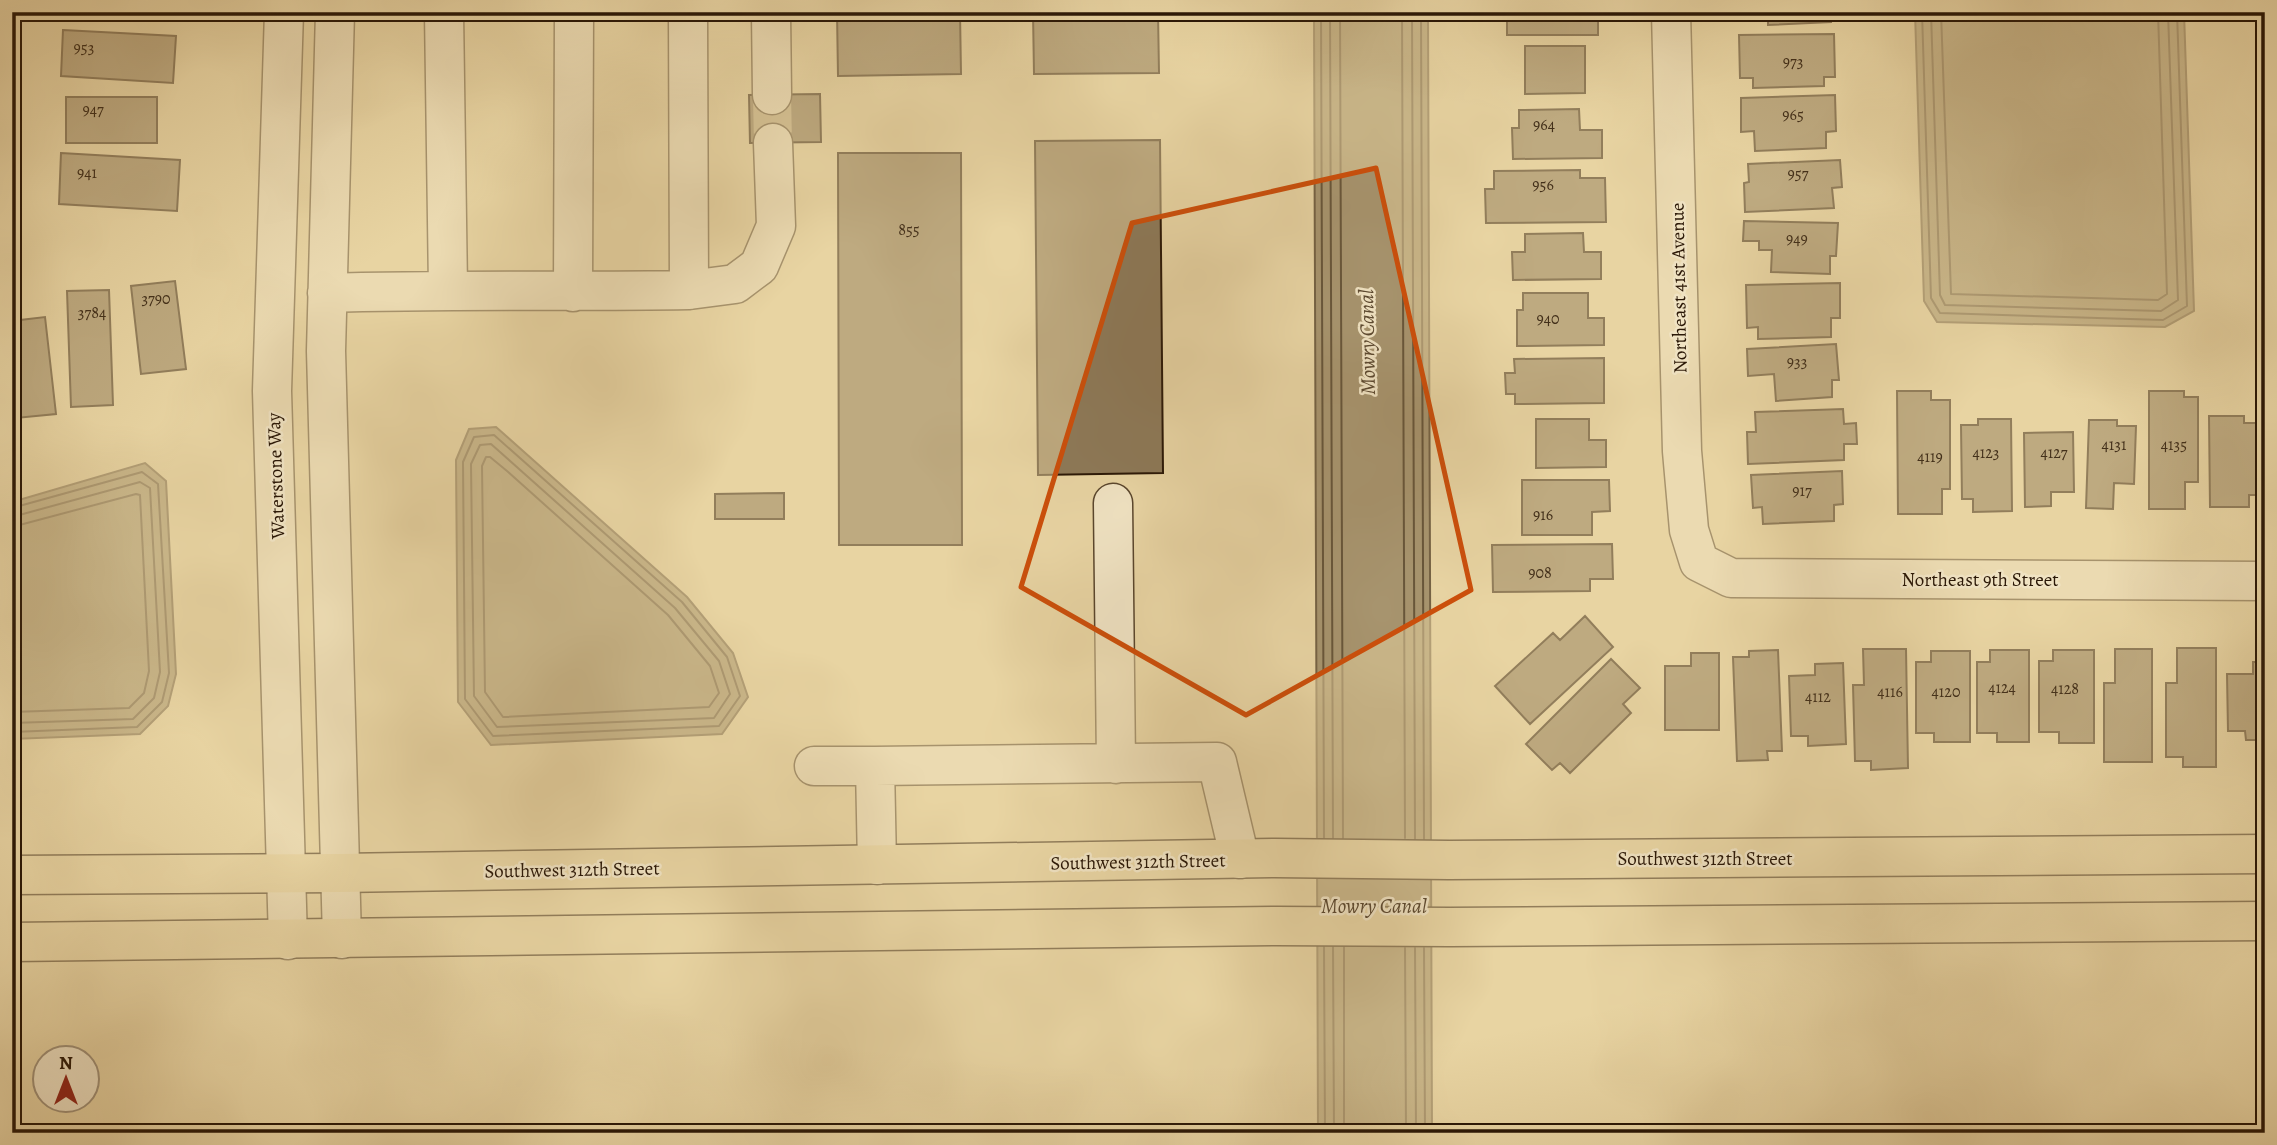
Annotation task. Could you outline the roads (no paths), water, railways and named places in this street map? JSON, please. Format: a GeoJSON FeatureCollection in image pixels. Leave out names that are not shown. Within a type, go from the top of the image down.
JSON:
{"type":"FeatureCollection","features":[{"type":"Feature","properties":{"kind":"main road","name":"Southwest 312th Street"},"geometry":{"type":"LineString","coordinates":[[12,875],[340,873],[1257,859],[2265,854]]}},
{"type":"Feature","properties":{"kind":"main road"},"geometry":{"type":"LineString","coordinates":[[12,942],[1276,926],[2265,921]]}},
{"type":"Feature","properties":{"kind":"street","name":"Waterstone Way"},"geometry":{"type":"LineString","coordinates":[[284,12],[272,391],[288,940]]}},
{"type":"Feature","properties":{"kind":"street"},"geometry":{"type":"LineString","coordinates":[[335,12],[326,351],[342,939]]}},
{"type":"Feature","properties":{"kind":"street"},"geometry":{"type":"LineString","coordinates":[[444,12],[448,289]]}},
{"type":"Feature","properties":{"kind":"street"},"geometry":{"type":"LineString","coordinates":[[573,292],[574,12]]}},
{"type":"Feature","properties":{"kind":"street"},"geometry":{"type":"LineString","coordinates":[[688,12],[690,290]]}},
{"type":"Feature","properties":{"kind":"street"},"geometry":{"type":"LineString","coordinates":[[771,12],[772,95]]}},
{"type":"Feature","properties":{"kind":"street","name":"Northeast 41st Avenue"},"geometry":{"type":"LineString","coordinates":[[1671,12],[1682,451],[1689,530],[1699,562]]}},
{"type":"Feature","properties":{"kind":"street"},"geometry":{"type":"LineString","coordinates":[[327,293],[448,289],[573,292],[690,290],[735,284],[759,266],[776,226],[773,143]]}},
{"type":"Feature","properties":{"kind":"street"},"geometry":{"type":"LineString","coordinates":[[1113,503],[1116,764]]}},
{"type":"Feature","properties":{"kind":"street","name":"Northeast 9th Street"},"geometry":{"type":"LineString","coordinates":[[1699,562],[1731,578],[2265,581]]}},
{"type":"Feature","properties":{"kind":"street"},"geometry":{"type":"LineString","coordinates":[[814,766],[1217,762],[1257,859]]}},
{"type":"Feature","properties":{"kind":"street"},"geometry":{"type":"LineString","coordinates":[[875,766],[877,865]]}},
{"type":"Feature","properties":{"kind":"water","name":"Mowry Canal"},"geometry":{"type":"Polygon","coordinates":[[[1314,12],[1428,12],[1432,1133],[1318,1133],[1314,12]]]}},
{"type":"Feature","properties":{"kind":"water"},"geometry":{"type":"Polygon","coordinates":[[[1915,12],[2184,12],[2194,311],[2165,327],[1937,322],[1924,301],[1915,12]]]}},
{"type":"Feature","properties":{"kind":"water"},"geometry":{"type":"Polygon","coordinates":[[[496,427],[687,597],[733,653],[748,697],[722,734],[491,745],[458,702],[456,460],[469,429],[496,427]]]}},
{"type":"Feature","properties":{"kind":"water"},"geometry":{"type":"Polygon","coordinates":[[[145,463],[166,481],[176,674],[168,706],[140,734],[12,739],[12,502],[145,463]]]}},
{"type":"Feature","properties":{"kind":"tunnel"},"geometry":{"type":"LineString","coordinates":[[772,95],[773,143]]}}]}
